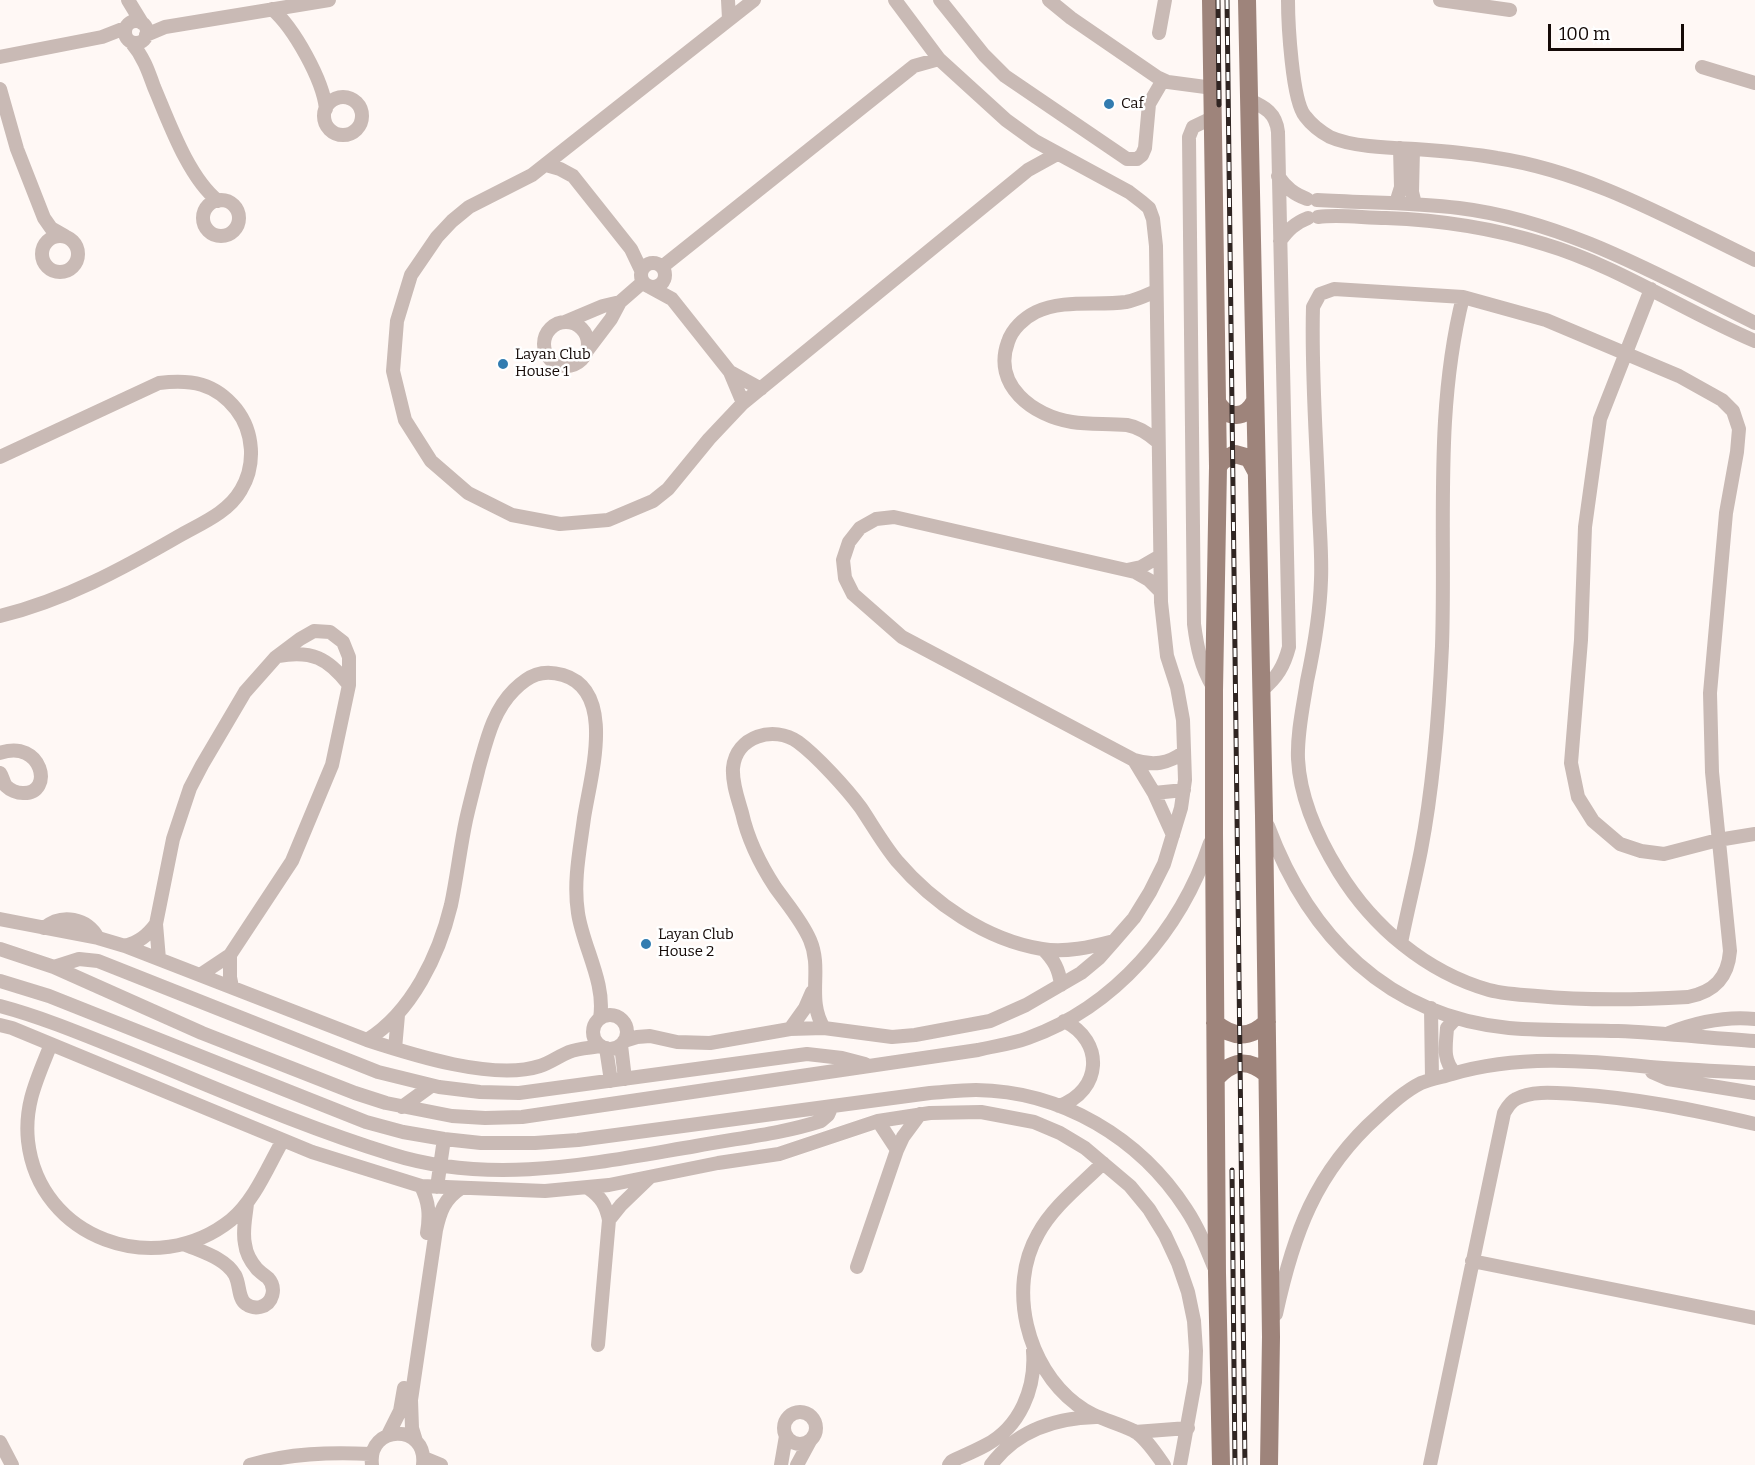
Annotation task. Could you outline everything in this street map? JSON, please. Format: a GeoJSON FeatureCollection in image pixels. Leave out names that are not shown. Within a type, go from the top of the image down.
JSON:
{"type":"FeatureCollection","features":[{"type":"Feature","properties":{"kind":"main road"},"geometry":{"type":"LineString","coordinates":[[1211,0],[1218,402],[1214,690],[1217,1460]]}},
{"type":"Feature","properties":{"kind":"main road"},"geometry":{"type":"LineString","coordinates":[[1247,0],[1264,816],[1271,1337],[1269,1465]]}},
{"type":"Feature","properties":{"kind":"main road"},"geometry":{"type":"LineString","coordinates":[[1218,402],[1228,414],[1237,416],[1245,414],[1255,401]]}},
{"type":"Feature","properties":{"kind":"main road"},"geometry":{"type":"LineString","coordinates":[[1218,467],[1227,456],[1235,453],[1249,458],[1256,471]]}},
{"type":"Feature","properties":{"kind":"main road"},"geometry":{"type":"LineString","coordinates":[[1215,1023],[1229,1033],[1244,1035],[1257,1031],[1267,1022]]}},
{"type":"Feature","properties":{"kind":"main road"},"geometry":{"type":"LineString","coordinates":[[1215,1078],[1227,1068],[1244,1063],[1258,1066],[1267,1074]]}},
{"type":"Feature","properties":{"kind":"street"},"geometry":{"type":"LineString","coordinates":[[128,0],[144,30],[144,58]]}},
{"type":"Feature","properties":{"kind":"street"},"geometry":{"type":"LineString","coordinates":[[128,0],[128,34],[144,58],[175,135],[201,184],[218,201]]}},
{"type":"Feature","properties":{"kind":"street"},"geometry":{"type":"LineString","coordinates":[[128,34],[133,21],[144,30],[329,0]]}},
{"type":"Feature","properties":{"kind":"street"},"geometry":{"type":"LineString","coordinates":[[728,0],[729,19]]}},
{"type":"Feature","properties":{"kind":"street"},"geometry":{"type":"LineString","coordinates":[[0,919],[98,938],[125,946],[395,1050],[476,1068],[508,1071],[540,1066],[571,1051],[616,1047],[637,1037],[650,1036],[677,1042],[710,1043],[790,1029],[824,1028],[892,1037],[915,1035],[990,1021],[1026,1005],[1081,973],[1094,962],[1134,918],[1150,892],[1164,864],[1181,808],[1184,790],[1184,720],[1167,656],[1160,591],[1155,231],[1149,208],[1129,192],[1035,141],[983,101],[939,59],[895,0]]}},
{"type":"Feature","properties":{"kind":"street"},"geometry":{"type":"LineString","coordinates":[[940,0],[984,55],[1005,76],[1127,159],[1137,159],[1143,152],[1149,104],[1163,80]]}},
{"type":"Feature","properties":{"kind":"street"},"geometry":{"type":"LineString","coordinates":[[1049,0],[1071,18],[1163,80],[1213,88]]}},
{"type":"Feature","properties":{"kind":"street"},"geometry":{"type":"LineString","coordinates":[[1159,33],[1165,0]]}},
{"type":"Feature","properties":{"kind":"street"},"geometry":{"type":"LineString","coordinates":[[1288,0],[1290,45],[1300,107],[1305,116],[1323,132],[1339,140],[1382,147],[1456,152],[1500,158],[1543,168],[1625,197],[1755,260]]}},
{"type":"Feature","properties":{"kind":"street"},"geometry":{"type":"LineString","coordinates":[[1440,0],[1510,10]]}},
{"type":"Feature","properties":{"kind":"street"},"geometry":{"type":"LineString","coordinates":[[747,1],[729,19],[546,165],[508,189],[469,207],[437,237],[411,275],[397,321],[393,371],[405,420],[431,461],[468,493],[512,515],[560,524],[608,520],[653,501],[668,489],[709,439],[743,403],[1028,170],[1057,154]]}},
{"type":"Feature","properties":{"kind":"street"},"geometry":{"type":"LineString","coordinates":[[290,30],[291,17],[297,5]]}},
{"type":"Feature","properties":{"kind":"street"},"geometry":{"type":"LineString","coordinates":[[272,9],[290,30],[320,81],[326,109],[325,123],[333,132],[344,135],[354,131],[361,122],[361,110],[354,101],[343,98],[320,81]]}},
{"type":"Feature","properties":{"kind":"street"},"geometry":{"type":"LineString","coordinates":[[0,72],[3,57],[128,34],[139,43],[144,30]]}},
{"type":"Feature","properties":{"kind":"street"},"geometry":{"type":"LineString","coordinates":[[914,66],[926,43]]}},
{"type":"Feature","properties":{"kind":"street"},"geometry":{"type":"LineString","coordinates":[[661,268],[914,66],[939,59]]}},
{"type":"Feature","properties":{"kind":"street"},"geometry":{"type":"LineString","coordinates":[[1702,67],[1755,83]]}},
{"type":"Feature","properties":{"kind":"street"},"geometry":{"type":"LineString","coordinates":[[0,89],[17,149],[44,218],[51,228],[74,242],[78,253],[75,264],[66,271],[55,271],[46,265],[42,255],[44,218]]}},
{"type":"Feature","properties":{"kind":"street"},"geometry":{"type":"LineString","coordinates":[[326,109],[332,101],[343,98]]}},
{"type":"Feature","properties":{"kind":"street"},"geometry":{"type":"LineString","coordinates":[[1249,100],[1268,110],[1277,123],[1289,648],[1280,672],[1262,690]]}},
{"type":"Feature","properties":{"kind":"street"},"geometry":{"type":"LineString","coordinates":[[1214,117],[1192,126],[1189,137],[1194,624],[1197,650],[1206,676],[1214,690]]}},
{"type":"Feature","properties":{"kind":"street"},"geometry":{"type":"LineString","coordinates":[[1028,170],[1035,141]]}},
{"type":"Feature","properties":{"kind":"street"},"geometry":{"type":"LineString","coordinates":[[568,148],[573,176]]}},
{"type":"Feature","properties":{"kind":"street"},"geometry":{"type":"LineString","coordinates":[[1396,203],[1401,191],[1407,149]]}},
{"type":"Feature","properties":{"kind":"street"},"geometry":{"type":"LineString","coordinates":[[1407,149],[1415,204]]}},
{"type":"Feature","properties":{"kind":"street"},"geometry":{"type":"LineString","coordinates":[[546,165],[573,176],[632,249],[645,280],[672,299],[730,372],[743,403]]}},
{"type":"Feature","properties":{"kind":"street"},"geometry":{"type":"LineString","coordinates":[[1278,176],[1285,187],[1296,195],[1312,200],[1460,208],[1504,216],[1559,232],[1658,274],[1755,323]]}},
{"type":"Feature","properties":{"kind":"street"},"geometry":{"type":"LineString","coordinates":[[201,184],[205,211],[204,222],[209,231],[219,236],[230,234],[237,226],[239,215],[229,202],[213,202],[205,211]]}},
{"type":"Feature","properties":{"kind":"street"},"geometry":{"type":"LineString","coordinates":[[1335,201],[1335,217]]}},
{"type":"Feature","properties":{"kind":"street"},"geometry":{"type":"LineString","coordinates":[[1280,241],[1297,223],[1313,218],[1335,217],[1414,219],[1501,232],[1553,247],[1651,289],[1755,341]]}},
{"type":"Feature","properties":{"kind":"street"},"geometry":{"type":"LineString","coordinates":[[1553,247],[1559,232]]}},
{"type":"Feature","properties":{"kind":"street"},"geometry":{"type":"LineString","coordinates":[[44,246],[54,237],[64,236]]}},
{"type":"Feature","properties":{"kind":"street"},"geometry":{"type":"LineString","coordinates":[[632,249],[661,268],[672,299]]}},
{"type":"Feature","properties":{"kind":"street"},"geometry":{"type":"LineString","coordinates":[[620,302],[603,306],[550,328],[545,338],[545,349],[550,359],[559,365],[570,366],[580,361],[611,319],[620,302],[645,280],[647,264],[661,268]]}},
{"type":"Feature","properties":{"kind":"street"},"geometry":{"type":"LineString","coordinates":[[645,280],[655,287],[662,283],[661,268]]}},
{"type":"Feature","properties":{"kind":"street"},"geometry":{"type":"LineString","coordinates":[[1334,289],[1463,297],[1546,320],[1624,353],[1679,376],[1722,400],[1733,411],[1740,429],[1726,513],[1710,693],[1712,772],[1730,951],[1729,962],[1719,982],[1701,994],[1688,997],[1606,1001],[1491,990],[1455,978],[1427,962],[1382,927],[1350,890],[1317,834],[1303,793],[1298,759],[1300,718],[1316,631],[1321,579],[1312,307],[1320,294],[1334,289]]}},
{"type":"Feature","properties":{"kind":"street"},"geometry":{"type":"LineString","coordinates":[[1651,289],[1600,419],[1585,527],[1581,640],[1571,763],[1578,797],[1593,821],[1620,844],[1641,851],[1664,854],[1718,840],[1755,834]]}},
{"type":"Feature","properties":{"kind":"street"},"geometry":{"type":"LineString","coordinates":[[1156,291],[1126,302],[1072,304],[1036,312],[1019,324],[1008,341],[1004,361],[1008,382],[1020,399],[1038,411],[1071,422],[1128,425],[1144,421],[1158,413]]}},
{"type":"Feature","properties":{"kind":"street"},"geometry":{"type":"LineString","coordinates":[[1401,943],[1421,849],[1433,770],[1439,709],[1444,572],[1441,508],[1443,452],[1453,337],[1463,297]]}},
{"type":"Feature","properties":{"kind":"street"},"geometry":{"type":"LineString","coordinates":[[1126,302],[1156,314]]}},
{"type":"Feature","properties":{"kind":"street"},"geometry":{"type":"LineString","coordinates":[[565,322],[576,324],[584,331],[588,342],[586,352]]}},
{"type":"Feature","properties":{"kind":"street"},"geometry":{"type":"LineString","coordinates":[[730,372],[761,389]]}},
{"type":"Feature","properties":{"kind":"street"},"geometry":{"type":"LineString","coordinates":[[0,457],[159,383],[181,380],[206,385],[228,398],[243,418],[251,443],[250,468],[240,492],[223,510],[89,585],[23,610],[0,616]]}},
{"type":"Feature","properties":{"kind":"street"},"geometry":{"type":"LineString","coordinates":[[1128,425],[1158,442]]}},
{"type":"Feature","properties":{"kind":"street"},"geometry":{"type":"LineString","coordinates":[[1160,591],[1149,580],[1127,570],[894,517],[876,519],[860,528],[849,542],[843,560],[845,578],[853,594],[902,638],[1134,760],[1154,764],[1175,759],[1184,752]]}},
{"type":"Feature","properties":{"kind":"street"},"geometry":{"type":"LineString","coordinates":[[1127,570],[1141,567],[1160,556]]}},
{"type":"Feature","properties":{"kind":"street"},"geometry":{"type":"LineString","coordinates":[[159,959],[156,924],[173,839],[190,788],[245,692],[276,657],[314,631],[330,632],[343,642],[349,657],[348,685],[332,765],[292,861],[230,955],[200,975]]}},
{"type":"Feature","properties":{"kind":"street"},"geometry":{"type":"LineString","coordinates":[[276,657],[297,653],[318,657],[336,668],[348,685]]}},
{"type":"Feature","properties":{"kind":"street"},"geometry":{"type":"LineString","coordinates":[[367,1040],[388,1026],[398,1015],[430,964],[442,935],[451,905],[466,818],[488,732],[499,708],[527,678],[550,671],[569,677],[580,686],[590,696],[595,708],[596,744],[576,884],[578,912],[601,995],[621,1021],[627,1034],[622,1043],[625,1079]]}},
{"type":"Feature","properties":{"kind":"street"},"geometry":{"type":"LineString","coordinates":[[824,1028],[816,1011],[814,987],[816,964],[811,941],[800,921],[762,867],[744,824],[735,786],[733,768],[738,752],[750,739],[766,733],[784,734],[799,742],[842,784],[896,860],[920,885],[948,908],[977,926],[1009,940],[1043,950],[1088,947],[1114,941]]}},
{"type":"Feature","properties":{"kind":"street"},"geometry":{"type":"LineString","coordinates":[[0,753],[10,749],[24,751],[35,758],[41,769],[41,780],[35,790],[25,794],[15,792],[6,786],[0,773]]}},
{"type":"Feature","properties":{"kind":"street"},"geometry":{"type":"LineString","coordinates":[[1134,760],[1173,835]]}},
{"type":"Feature","properties":{"kind":"street"},"geometry":{"type":"LineString","coordinates":[[1150,787],[1154,764]]}},
{"type":"Feature","properties":{"kind":"street"},"geometry":{"type":"LineString","coordinates":[[1150,787],[1184,790]]}},
{"type":"Feature","properties":{"kind":"street"},"geometry":{"type":"LineString","coordinates":[[1264,816],[1288,874],[1304,900],[1342,950],[1390,989],[1431,1008],[1456,1017],[1508,1028],[1666,1034],[1755,1041]]}},
{"type":"Feature","properties":{"kind":"street"},"geometry":{"type":"LineString","coordinates":[[0,949],[54,967],[202,1033],[355,1093],[402,1107],[452,1116],[522,1117],[870,1065],[998,1045],[1028,1038],[1075,1016],[1118,985],[1155,947],[1184,903],[1204,862],[1214,833]]}},
{"type":"Feature","properties":{"kind":"street"},"geometry":{"type":"LineString","coordinates":[[125,946],[138,942],[156,924]]}},
{"type":"Feature","properties":{"kind":"street"},"geometry":{"type":"LineString","coordinates":[[1088,947],[1094,962]]}},
{"type":"Feature","properties":{"kind":"street"},"geometry":{"type":"LineString","coordinates":[[1043,950],[1056,966],[1061,985]]}},
{"type":"Feature","properties":{"kind":"street"},"geometry":{"type":"LineString","coordinates":[[230,955],[232,987]]}},
{"type":"Feature","properties":{"kind":"street"},"geometry":{"type":"LineString","coordinates":[[54,967],[79,959],[98,961],[358,1065],[431,1086],[480,1092],[519,1093],[807,1054],[842,1058],[870,1065]]}},
{"type":"Feature","properties":{"kind":"street"},"geometry":{"type":"LineString","coordinates":[[0,981],[49,996],[366,1122],[403,1132],[444,1139],[508,1144],[578,1140],[930,1093],[976,1090],[1018,1095],[1059,1106],[1095,1122],[1132,1147],[1162,1176],[1187,1210],[1217,1273]]}},
{"type":"Feature","properties":{"kind":"street"},"geometry":{"type":"LineString","coordinates":[[790,1029],[805,1008],[814,987]]}},
{"type":"Feature","properties":{"kind":"street"},"geometry":{"type":"LineString","coordinates":[[601,995],[594,1037],[604,1047],[610,1081]]}},
{"type":"Feature","properties":{"kind":"street"},"geometry":{"type":"LineString","coordinates":[[0,1006],[63,1027],[314,1127],[393,1155],[446,1166],[514,1171],[593,1163],[818,1122],[828,1115],[832,1106]]}},
{"type":"Feature","properties":{"kind":"street"},"geometry":{"type":"LineString","coordinates":[[1431,1008],[1432,1079]]}},
{"type":"Feature","properties":{"kind":"street"},"geometry":{"type":"LineString","coordinates":[[395,1050],[398,1015]]}},
{"type":"Feature","properties":{"kind":"street"},"geometry":{"type":"LineString","coordinates":[[571,1051],[605,1016],[642,1029],[650,1036]]}},
{"type":"Feature","properties":{"kind":"street"},"geometry":{"type":"LineString","coordinates":[[1455,1073],[1449,1067],[1446,1059],[1446,1028],[1456,1017]]}},
{"type":"Feature","properties":{"kind":"street"},"geometry":{"type":"LineString","coordinates":[[1666,1034],[1707,1021],[1729,1018],[1755,1019]]}},
{"type":"Feature","properties":{"kind":"street"},"geometry":{"type":"LineString","coordinates":[[1059,1106],[1084,1089],[1090,1080],[1093,1060],[1092,1050],[1082,1032],[1064,1021]]}},
{"type":"Feature","properties":{"kind":"street"},"geometry":{"type":"LineString","coordinates":[[0,1025],[312,1152],[421,1186],[545,1191],[588,1188],[788,1151],[878,1121],[920,1114],[981,1112],[1034,1122],[1060,1133],[1084,1148],[1130,1186],[1166,1235],[1188,1292],[1194,1321],[1196,1351],[1195,1382],[1180,1465]]}},
{"type":"Feature","properties":{"kind":"street"},"geometry":{"type":"LineString","coordinates":[[196,1054],[202,1052],[207,1042],[202,1033]]}},
{"type":"Feature","properties":{"kind":"street"},"geometry":{"type":"LineString","coordinates":[[51,1044],[29,1098],[26,1120],[33,1164],[42,1185],[54,1203],[87,1232],[108,1242],[151,1249],[184,1244],[214,1232],[232,1219],[247,1203],[283,1140]]}},
{"type":"Feature","properties":{"kind":"street"},"geometry":{"type":"LineString","coordinates":[[234,1068],[229,1058],[230,1053],[234,1048],[240,1047]]}},
{"type":"Feature","properties":{"kind":"street"},"geometry":{"type":"LineString","coordinates":[[1271,1337],[1291,1249],[1304,1216],[1321,1184],[1341,1155],[1365,1128],[1391,1104],[1420,1084],[1480,1066],[1513,1062],[1622,1063],[1755,1074]]}},
{"type":"Feature","properties":{"kind":"street"},"geometry":{"type":"LineString","coordinates":[[1650,1067],[1652,1072],[1668,1079],[1755,1093]]}},
{"type":"Feature","properties":{"kind":"street"},"geometry":{"type":"LineString","coordinates":[[402,1107],[431,1086]]}},
{"type":"Feature","properties":{"kind":"street"},"geometry":{"type":"LineString","coordinates":[[1430,1465],[1504,1113],[1516,1099],[1527,1095],[1549,1094],[1619,1098],[1678,1106],[1755,1124]]}},
{"type":"Feature","properties":{"kind":"street"},"geometry":{"type":"LineString","coordinates":[[857,1267],[897,1150],[907,1131],[920,1114]]}},
{"type":"Feature","properties":{"kind":"street"},"geometry":{"type":"LineString","coordinates":[[878,1121],[897,1150]]}},
{"type":"Feature","properties":{"kind":"street"},"geometry":{"type":"LineString","coordinates":[[250,1465],[314,1453],[372,1460],[375,1446],[388,1435],[400,1412],[434,1221],[451,1195],[444,1139]]}},
{"type":"Feature","properties":{"kind":"street"},"geometry":{"type":"LineString","coordinates":[[1103,1163],[1052,1213],[1037,1235],[1027,1259],[1023,1286],[1024,1312],[1033,1346],[1043,1368],[1058,1388],[1096,1417],[1136,1432],[1188,1428]]}},
{"type":"Feature","properties":{"kind":"street"},"geometry":{"type":"LineString","coordinates":[[609,1220],[621,1205],[650,1178]]}},
{"type":"Feature","properties":{"kind":"street"},"geometry":{"type":"LineString","coordinates":[[416,1441],[412,1428],[411,1400],[434,1221],[421,1186]]}},
{"type":"Feature","properties":{"kind":"street"},"geometry":{"type":"LineString","coordinates":[[588,1188],[599,1196],[606,1207],[609,1220],[598,1345]]}},
{"type":"Feature","properties":{"kind":"street"},"geometry":{"type":"LineString","coordinates":[[184,1244],[228,1265],[236,1275],[241,1300],[255,1308],[263,1306],[269,1302],[273,1294],[273,1286],[269,1279],[258,1270],[245,1245],[247,1203]]}},
{"type":"Feature","properties":{"kind":"street"},"geometry":{"type":"LineString","coordinates":[[1472,1261],[1755,1318]]}},
{"type":"Feature","properties":{"kind":"street"},"geometry":{"type":"LineString","coordinates":[[949,1465],[952,1461],[988,1444],[1016,1419],[1032,1384],[1033,1346]]}},
{"type":"Feature","properties":{"kind":"street"},"geometry":{"type":"LineString","coordinates":[[781,1465],[786,1436],[784,1429],[786,1419],[795,1413],[802,1412],[809,1414],[816,1424],[816,1431],[797,1465]]}},
{"type":"Feature","properties":{"kind":"street"},"geometry":{"type":"LineString","coordinates":[[991,1465],[1014,1442],[1032,1430],[1064,1419],[1096,1417]]}},
{"type":"Feature","properties":{"kind":"street"},"geometry":{"type":"LineString","coordinates":[[1136,1432],[1164,1465]]}},
{"type":"Feature","properties":{"kind":"street"},"geometry":{"type":"LineString","coordinates":[[388,1435],[398,1433],[408,1435],[420,1446],[424,1461],[441,1465]]}},
{"type":"Feature","properties":{"kind":"street"},"geometry":{"type":"LineString","coordinates":[[786,1436],[797,1444],[810,1441]]}},
{"type":"Feature","properties":{"kind":"street"},"geometry":{"type":"LineString","coordinates":[[0,1442],[12,1465]]}},
{"type":"Feature","properties":{"kind":"railway"},"geometry":{"type":"LineString","coordinates":[[1218,0],[1219,105]]}},
{"type":"Feature","properties":{"kind":"railway"},"geometry":{"type":"LineString","coordinates":[[1227,0],[1245,1465]]}},
{"type":"Feature","properties":{"kind":"railway"},"geometry":{"type":"LineString","coordinates":[[1232,1170],[1235,1465]]}},
{"type":"Feature","properties":{"kind":"place","name":"Caf"},"geometry":{"type":"Point","coordinates":[1109,104]}},
{"type":"Feature","properties":{"kind":"place","name":"Layan Club House 1"},"geometry":{"type":"Point","coordinates":[503,364]}},
{"type":"Feature","properties":{"kind":"place","name":"Layan Club House 2"},"geometry":{"type":"Point","coordinates":[646,944]}}]}
